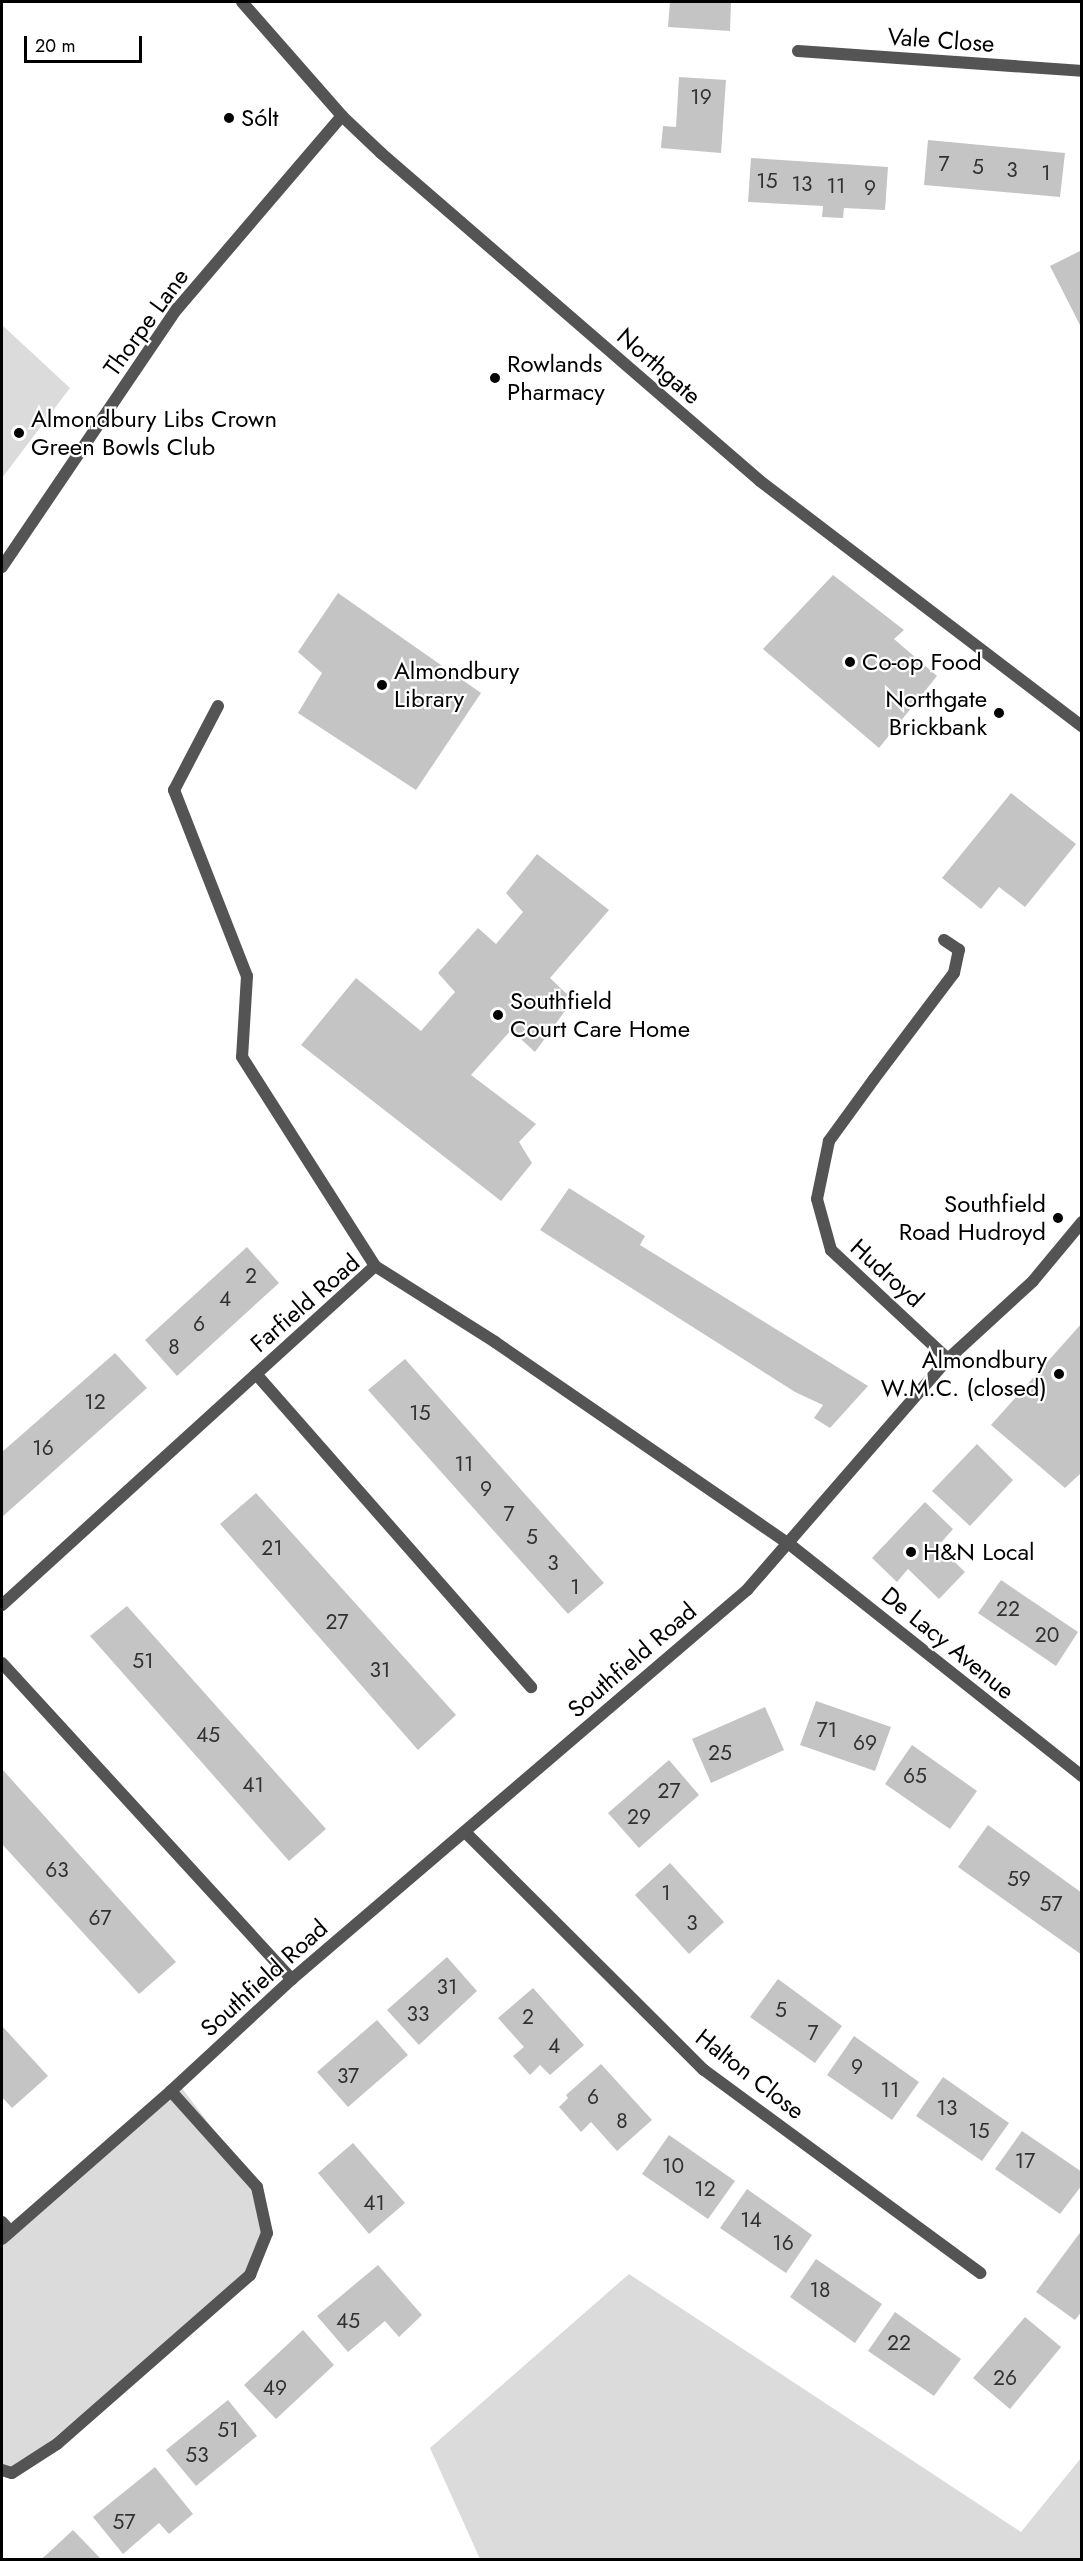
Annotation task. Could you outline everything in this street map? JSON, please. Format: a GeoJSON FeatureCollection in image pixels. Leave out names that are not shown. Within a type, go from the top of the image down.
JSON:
{"type":"FeatureCollection","features":[{"type":"Feature","properties":{"kind":"street","name":"Northgate"},"geometry":{"type":"LineString","coordinates":[[246,3],[342,116],[760,481],[1082,726]]}},
{"type":"Feature","properties":{"kind":"street","name":"Vale Close"},"geometry":{"type":"LineString","coordinates":[[798,51],[1082,71]]}},
{"type":"Feature","properties":{"kind":"street","name":"Thorpe Lane"},"geometry":{"type":"LineString","coordinates":[[2,567],[177,309],[342,116]]}},
{"type":"Feature","properties":{"kind":"street"},"geometry":{"type":"LineString","coordinates":[[218,706],[174,790],[248,976],[242,1057],[375,1266]]}},
{"type":"Feature","properties":{"kind":"street","name":"Hudroyd"},"geometry":{"type":"LineString","coordinates":[[945,940],[959,950],[954,973],[829,1141],[817,1199],[831,1250],[948,1359]]}},
{"type":"Feature","properties":{"kind":"street","name":"Southfield Road"},"geometry":{"type":"LineString","coordinates":[[4,2231],[171,2091],[292,1979],[747,1590],[948,1359],[1033,1281],[1082,1222]]}},
{"type":"Feature","properties":{"kind":"street","name":"Farfield Road"},"geometry":{"type":"LineString","coordinates":[[2,1605],[375,1266],[495,1342],[788,1543]]}},
{"type":"Feature","properties":{"kind":"street"},"geometry":{"type":"LineString","coordinates":[[255,1374],[531,1687]]}},
{"type":"Feature","properties":{"kind":"street","name":"De Lacy Avenue"},"geometry":{"type":"LineString","coordinates":[[788,1543],[1082,1776]]}},
{"type":"Feature","properties":{"kind":"street"},"geometry":{"type":"LineString","coordinates":[[2,1663],[292,1979]]}},
{"type":"Feature","properties":{"kind":"street","name":"Halton Close"},"geometry":{"type":"LineString","coordinates":[[465,1832],[704,2070],[980,2273]]}},
{"type":"Feature","properties":{"kind":"street"},"geometry":{"type":"LineString","coordinates":[[2,2470],[12,2473],[57,2444],[250,2275],[267,2233],[257,2187],[171,2091]]}},
{"type":"Feature","properties":{"kind":"shaded area","name":"Almondbury Libs Crown Green Bowls Club"},"geometry":{"type":"Polygon","coordinates":[[[2,325],[70,388],[2,478],[2,325]]]}},
{"type":"Feature","properties":{"kind":"shaded area"},"geometry":{"type":"Polygon","coordinates":[[[181,2087],[257,2187],[267,2233],[250,2275],[12,2473],[2,2470],[2,2239],[181,2087]]]}},
{"type":"Feature","properties":{"kind":"shaded area"},"geometry":{"type":"Polygon","coordinates":[[[629,2274],[1021,2532],[1081,2458],[1081,2559],[480,2559],[430,2448],[629,2274]]]}},
{"type":"Feature","properties":{"kind":"building"},"geometry":{"type":"Polygon","coordinates":[[[670,2],[731,2],[730,31],[668,27],[670,2]]]}},
{"type":"Feature","properties":{"kind":"building"},"geometry":{"type":"Polygon","coordinates":[[[679,77],[726,80],[721,153],[661,148],[663,126],[676,127],[679,77]]]}},
{"type":"Feature","properties":{"kind":"building"},"geometry":{"type":"Polygon","coordinates":[[[928,140],[1065,153],[1060,197],[924,185],[928,140]]]}},
{"type":"Feature","properties":{"kind":"building"},"geometry":{"type":"Polygon","coordinates":[[[751,158],[888,167],[885,210],[844,208],[843,218],[822,217],[823,206],[748,202],[751,158]]]}},
{"type":"Feature","properties":{"kind":"building"},"geometry":{"type":"Polygon","coordinates":[[[1082,250],[1082,329],[1050,266],[1082,250]]]}},
{"type":"Feature","properties":{"kind":"building","name":"Co-op Food"},"geometry":{"type":"Polygon","coordinates":[[[833,575],[904,630],[894,639],[937,676],[879,748],[763,649],[833,575]]]}},
{"type":"Feature","properties":{"kind":"building"},"geometry":{"type":"Polygon","coordinates":[[[338,593],[481,693],[416,790],[298,713],[322,673],[298,652],[338,593]]]}},
{"type":"Feature","properties":{"kind":"building"},"geometry":{"type":"Polygon","coordinates":[[[1011,793],[1076,844],[1025,907],[999,887],[981,909],[942,878],[1011,793]]]}},
{"type":"Feature","properties":{"kind":"building","name":"Southfield Court Care Home"},"geometry":{"type":"Polygon","coordinates":[[[537,854],[609,910],[550,978],[573,1000],[535,1052],[511,1030],[471,1075],[536,1124],[519,1142],[532,1163],[501,1201],[301,1045],[356,978],[421,1031],[455,992],[438,973],[478,928],[496,944],[523,912],[506,893],[537,854]]]}},
{"type":"Feature","properties":{"kind":"building"},"geometry":{"type":"Polygon","coordinates":[[[569,1188],[645,1236],[640,1245],[868,1386],[830,1428],[814,1418],[823,1405],[795,1392],[540,1230],[569,1188]]]}},
{"type":"Feature","properties":{"kind":"building"},"geometry":{"type":"Polygon","coordinates":[[[247,1247],[279,1283],[177,1376],[145,1340],[247,1247]]]}},
{"type":"Feature","properties":{"kind":"building","name":"Almondbury W.M.C. (closed)"},"geometry":{"type":"Polygon","coordinates":[[[1082,1323],[1082,1472],[1065,1488],[991,1425],[1082,1323]]]}},
{"type":"Feature","properties":{"kind":"building"},"geometry":{"type":"Polygon","coordinates":[[[115,1353],[147,1388],[2,1517],[2,1452],[115,1353]]]}},
{"type":"Feature","properties":{"kind":"building"},"geometry":{"type":"Polygon","coordinates":[[[405,1359],[604,1583],[568,1614],[368,1390],[405,1359]]]}},
{"type":"Feature","properties":{"kind":"building"},"geometry":{"type":"Polygon","coordinates":[[[977,1444],[1013,1480],[970,1526],[932,1491],[977,1444]]]}},
{"type":"Feature","properties":{"kind":"building"},"geometry":{"type":"Polygon","coordinates":[[[256,1493],[456,1715],[418,1750],[220,1524],[256,1493]]]}},
{"type":"Feature","properties":{"kind":"building","name":"H&N Local"},"geometry":{"type":"Polygon","coordinates":[[[925,1502],[953,1529],[938,1546],[965,1572],[939,1599],[908,1569],[897,1582],[872,1558],[925,1502]]]}},
{"type":"Feature","properties":{"kind":"building"},"geometry":{"type":"Polygon","coordinates":[[[1001,1580],[1078,1632],[1056,1666],[978,1613],[1001,1580]]]}},
{"type":"Feature","properties":{"kind":"building"},"geometry":{"type":"Polygon","coordinates":[[[127,1606],[326,1829],[289,1861],[90,1636],[127,1606]]]}},
{"type":"Feature","properties":{"kind":"building"},"geometry":{"type":"Polygon","coordinates":[[[816,1701],[891,1727],[875,1771],[800,1745],[816,1701]]]}},
{"type":"Feature","properties":{"kind":"building"},"geometry":{"type":"Polygon","coordinates":[[[765,1707],[784,1750],[711,1783],[692,1739],[765,1707]]]}},
{"type":"Feature","properties":{"kind":"building"},"geometry":{"type":"Polygon","coordinates":[[[912,1745],[977,1791],[950,1829],[885,1784],[912,1745]]]}},
{"type":"Feature","properties":{"kind":"building"},"geometry":{"type":"Polygon","coordinates":[[[669,1760],[699,1795],[639,1848],[608,1813],[669,1760]]]}},
{"type":"Feature","properties":{"kind":"building"},"geometry":{"type":"Polygon","coordinates":[[[2,1769],[176,1962],[139,1994],[2,1844],[2,1769]]]}},
{"type":"Feature","properties":{"kind":"building"},"geometry":{"type":"Polygon","coordinates":[[[988,1825],[1082,1893],[1082,1955],[958,1867],[988,1825]]]}},
{"type":"Feature","properties":{"kind":"building"},"geometry":{"type":"Polygon","coordinates":[[[670,1863],[724,1922],[689,1954],[635,1895],[670,1863]]]}},
{"type":"Feature","properties":{"kind":"building"},"geometry":{"type":"Polygon","coordinates":[[[447,1957],[477,1991],[419,2045],[387,2010],[447,1957]]]}},
{"type":"Feature","properties":{"kind":"building"},"geometry":{"type":"Polygon","coordinates":[[[778,1979],[842,2026],[815,2063],[750,2017],[778,1979]]]}},
{"type":"Feature","properties":{"kind":"building"},"geometry":{"type":"Polygon","coordinates":[[[533,1988],[584,2045],[550,2075],[540,2065],[530,2075],[513,2056],[524,2047],[498,2018],[533,1988]]]}},
{"type":"Feature","properties":{"kind":"building"},"geometry":{"type":"Polygon","coordinates":[[[377,2020],[408,2055],[348,2107],[317,2072],[377,2020]]]}},
{"type":"Feature","properties":{"kind":"building"},"geometry":{"type":"Polygon","coordinates":[[[2,2026],[48,2076],[12,2108],[2,2097],[2,2026]]]}},
{"type":"Feature","properties":{"kind":"building"},"geometry":{"type":"Polygon","coordinates":[[[854,2036],[919,2082],[892,2120],[827,2075],[854,2036]]]}},
{"type":"Feature","properties":{"kind":"building"},"geometry":{"type":"Polygon","coordinates":[[[601,2064],[652,2120],[617,2151],[591,2122],[581,2132],[559,2107],[568,2098],[566,2095],[601,2064]]]}},
{"type":"Feature","properties":{"kind":"building"},"geometry":{"type":"Polygon","coordinates":[[[943,2077],[1009,2123],[982,2161],[916,2116],[943,2077]]]}},
{"type":"Feature","properties":{"kind":"building"},"geometry":{"type":"Polygon","coordinates":[[[1022,2131],[1082,2172],[1082,2185],[1060,2214],[995,2169],[1022,2131]]]}},
{"type":"Feature","properties":{"kind":"building"},"geometry":{"type":"Polygon","coordinates":[[[669,2135],[735,2181],[708,2219],[642,2174],[669,2135]]]}},
{"type":"Feature","properties":{"kind":"building"},"geometry":{"type":"Polygon","coordinates":[[[353,2143],[405,2203],[369,2234],[318,2173],[353,2143]]]}},
{"type":"Feature","properties":{"kind":"building"},"geometry":{"type":"Polygon","coordinates":[[[747,2189],[812,2235],[786,2273],[720,2228],[747,2189]]]}},
{"type":"Feature","properties":{"kind":"building"},"geometry":{"type":"Polygon","coordinates":[[[1082,2230],[1082,2311],[1075,2320],[1036,2292],[1082,2230]]]}},
{"type":"Feature","properties":{"kind":"building"},"geometry":{"type":"Polygon","coordinates":[[[816,2259],[882,2304],[855,2343],[790,2297],[816,2259]]]}},
{"type":"Feature","properties":{"kind":"building"},"geometry":{"type":"Polygon","coordinates":[[[378,2265],[422,2315],[399,2337],[385,2321],[348,2352],[317,2316],[378,2265]]]}},
{"type":"Feature","properties":{"kind":"building"},"geometry":{"type":"Polygon","coordinates":[[[895,2312],[961,2359],[934,2396],[868,2351],[895,2312]]]}},
{"type":"Feature","properties":{"kind":"building"},"geometry":{"type":"Polygon","coordinates":[[[1025,2317],[1061,2347],[1010,2409],[973,2378],[1025,2317]]]}},
{"type":"Feature","properties":{"kind":"building"},"geometry":{"type":"Polygon","coordinates":[[[303,2330],[334,2365],[276,2419],[244,2385],[303,2330]]]}},
{"type":"Feature","properties":{"kind":"building"},"geometry":{"type":"Polygon","coordinates":[[[228,2400],[257,2436],[196,2486],[166,2450],[228,2400]]]}},
{"type":"Feature","properties":{"kind":"building"},"geometry":{"type":"Polygon","coordinates":[[[155,2467],[193,2514],[169,2534],[159,2523],[123,2554],[93,2517],[155,2467]]]}},
{"type":"Feature","properties":{"kind":"building"},"geometry":{"type":"Polygon","coordinates":[[[73,2530],[101,2559],[41,2559],[45,2556],[73,2530]]]}},
{"type":"Feature","properties":{"kind":"place","name":"Sólt"},"geometry":{"type":"Point","coordinates":[229,118]}},
{"type":"Feature","properties":{"kind":"place","name":"Rowlands Pharmacy"},"geometry":{"type":"Point","coordinates":[495,378]}},
{"type":"Feature","properties":{"kind":"place","name":"Almondbury Libs Crown Green Bowls Club"},"geometry":{"type":"Point","coordinates":[19,433]}},
{"type":"Feature","properties":{"kind":"place","name":"Co-op Food"},"geometry":{"type":"Point","coordinates":[850,662]}},
{"type":"Feature","properties":{"kind":"place","name":"Almondbury Library"},"geometry":{"type":"Point","coordinates":[382,685]}},
{"type":"Feature","properties":{"kind":"place","name":"Northgate Brickbank"},"geometry":{"type":"Point","coordinates":[999,713]}},
{"type":"Feature","properties":{"kind":"place","name":"Southfield Court Care Home"},"geometry":{"type":"Point","coordinates":[498,1015]}},
{"type":"Feature","properties":{"kind":"place","name":"Southfield Road Hudroyd"},"geometry":{"type":"Point","coordinates":[1058,1218]}},
{"type":"Feature","properties":{"kind":"place","name":"Almondbury W.M.C. (closed)"},"geometry":{"type":"Point","coordinates":[1059,1374]}},
{"type":"Feature","properties":{"kind":"place","name":"H&N Local"},"geometry":{"type":"Point","coordinates":[911,1552]}}]}
